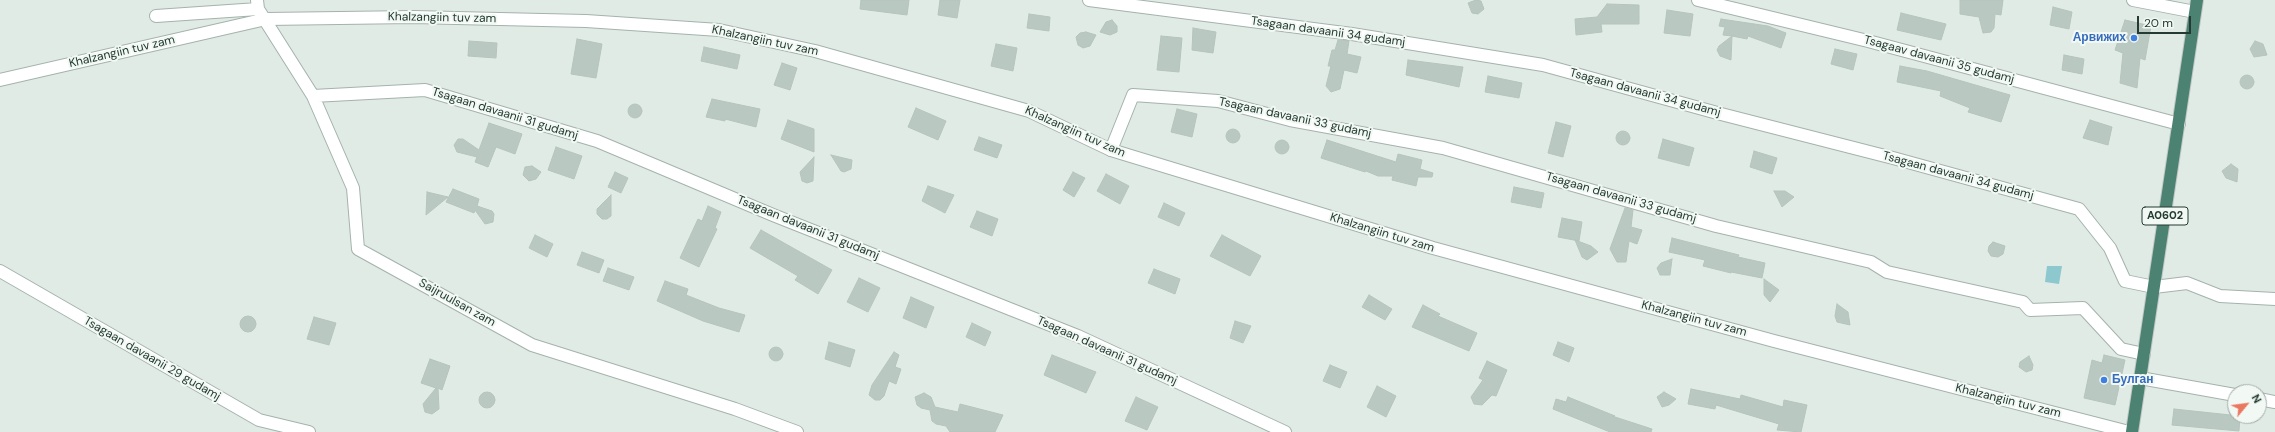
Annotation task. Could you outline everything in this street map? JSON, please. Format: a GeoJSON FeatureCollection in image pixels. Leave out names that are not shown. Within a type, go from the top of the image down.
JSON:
{"type":"FeatureCollection","features":[{"type":"Feature","properties":{"kind":"highway","name":"A0602"},"geometry":{"type":"LineString","coordinates":[[2130,432],[2144,354],[2196,6]]}},
{"type":"Feature","properties":{"kind":"street","name":"Tsagaan davaanii 34 gudamj"},"geometry":{"type":"LineString","coordinates":[[1089,0],[1352,34],[1543,65],[1721,114],[1893,158],[2079,209],[2110,248],[2125,281],[2154,287]]}},
{"type":"Feature","properties":{"kind":"street","name":"Tsagaav davaanii 35 gudamj"},"geometry":{"type":"LineString","coordinates":[[1698,0],[1868,41],[2179,124]]}},
{"type":"Feature","properties":{"kind":"street"},"geometry":{"type":"LineString","coordinates":[[2133,0],[2196,6]]}},
{"type":"Feature","properties":{"kind":"street"},"geometry":{"type":"LineString","coordinates":[[156,16],[258,4]]}},
{"type":"Feature","properties":{"kind":"street","name":"Saijruulsan zam"},"geometry":{"type":"LineString","coordinates":[[258,4],[313,96],[353,188],[358,248],[532,345],[735,409],[797,432]]}},
{"type":"Feature","properties":{"kind":"street","name":"Khalzangiin tuv zam"},"geometry":{"type":"LineString","coordinates":[[0,80],[266,19],[322,17],[586,21],[719,30],[815,51],[1029,111],[1111,150],[1432,248],[1774,341],[2130,432]]}},
{"type":"Feature","properties":{"kind":"street","name":"Tsagaan davaanii 31 gudamj"},"geometry":{"type":"LineString","coordinates":[[313,96],[425,90],[597,141],[773,215],[1078,336],[1285,432]]}},
{"type":"Feature","properties":{"kind":"street","name":"Tsagaan davaanii 33 gudamj"},"geometry":{"type":"LineString","coordinates":[[1111,150],[1133,95],[1218,101],[1290,120],[1443,148],[1716,226],[1871,262],[1886,272],[2023,302],[2030,310],[2083,308],[2121,349],[2144,354]]}},
{"type":"Feature","properties":{"kind":"street","name":"Tsagaan davaanii 29 gudamj"},"geometry":{"type":"LineString","coordinates":[[0,271],[259,420],[309,432]]}},
{"type":"Feature","properties":{"kind":"street"},"geometry":{"type":"LineString","coordinates":[[2154,287],[2186,283],[2220,296],[2275,300]]}},
{"type":"Feature","properties":{"kind":"street"},"geometry":{"type":"LineString","coordinates":[[2140,378],[2227,394]]}},
{"type":"Feature","properties":{"kind":"water"},"geometry":{"type":"Polygon","coordinates":[[[2047,266],[2062,266],[2059,284],[2045,282],[2047,266]]]}},
{"type":"Feature","properties":{"kind":"building"},"geometry":{"type":"Polygon","coordinates":[[[861,0],[909,0],[907,15],[860,9],[861,0]]]}},
{"type":"Feature","properties":{"kind":"building"},"geometry":{"type":"Polygon","coordinates":[[[940,0],[960,0],[957,18],[938,15],[940,0]]]}},
{"type":"Feature","properties":{"kind":"building"},"geometry":{"type":"Polygon","coordinates":[[[1476,0],[1481,1],[1484,9],[1478,14],[1472,13],[1468,3],[1476,0]]]}},
{"type":"Feature","properties":{"kind":"building"},"geometry":{"type":"Polygon","coordinates":[[[1960,0],[2003,0],[2001,15],[1995,14],[1994,28],[1991,32],[1983,33],[1979,17],[1960,14],[1960,0]]]}},
{"type":"Feature","properties":{"kind":"building"},"geometry":{"type":"Polygon","coordinates":[[[1607,4],[1639,5],[1639,24],[1601,24],[1602,32],[1576,35],[1575,19],[1597,17],[1607,4]]]}},
{"type":"Feature","properties":{"kind":"building"},"geometry":{"type":"Polygon","coordinates":[[[2053,7],[2072,12],[2069,29],[2050,25],[2053,7]]]}},
{"type":"Feature","properties":{"kind":"building"},"geometry":{"type":"Polygon","coordinates":[[[1667,10],[1693,14],[1690,36],[1664,33],[1667,10]]]}},
{"type":"Feature","properties":{"kind":"building"},"geometry":{"type":"Polygon","coordinates":[[[1901,13],[1946,24],[1941,40],[1897,30],[1901,13]]]}},
{"type":"Feature","properties":{"kind":"building"},"geometry":{"type":"Polygon","coordinates":[[[1029,14],[1050,17],[1049,31],[1027,28],[1029,14]]]}},
{"type":"Feature","properties":{"kind":"building"},"geometry":{"type":"Polygon","coordinates":[[[1721,19],[1768,26],[1786,33],[1781,48],[1748,36],[1747,39],[1723,35],[1725,27],[1719,26],[1721,19]]]}},
{"type":"Feature","properties":{"kind":"building"},"geometry":{"type":"Polygon","coordinates":[[[1112,20],[1117,26],[1117,32],[1110,35],[1100,32],[1106,22],[1112,20]]]}},
{"type":"Feature","properties":{"kind":"building","name":"Арвижих"},"geometry":{"type":"Polygon","coordinates":[[[2125,20],[2151,26],[2145,60],[2140,58],[2137,88],[2120,83],[2123,53],[2115,50],[2125,20]]]}},
{"type":"Feature","properties":{"kind":"building"},"geometry":{"type":"Polygon","coordinates":[[[1193,28],[1216,32],[1213,53],[1192,50],[1193,28]]]}},
{"type":"Feature","properties":{"kind":"building"},"geometry":{"type":"Polygon","coordinates":[[[1086,32],[1096,35],[1090,46],[1083,48],[1078,45],[1076,37],[1080,33],[1086,32]]]}},
{"type":"Feature","properties":{"kind":"building"},"geometry":{"type":"Polygon","coordinates":[[[1161,36],[1182,38],[1179,72],[1157,70],[1161,36]]]}},
{"type":"Feature","properties":{"kind":"building"},"geometry":{"type":"Polygon","coordinates":[[[1732,36],[1731,60],[1720,56],[1717,50],[1719,46],[1732,36]]]}},
{"type":"Feature","properties":{"kind":"building"},"geometry":{"type":"Polygon","coordinates":[[[577,39],[602,44],[596,78],[571,74],[577,39]]]}},
{"type":"Feature","properties":{"kind":"building"},"geometry":{"type":"Polygon","coordinates":[[[1338,40],[1349,41],[1347,54],[1361,57],[1357,73],[1344,70],[1340,89],[1331,92],[1326,86],[1331,66],[1328,66],[1332,50],[1335,50],[1338,40]]]}},
{"type":"Feature","properties":{"kind":"building"},"geometry":{"type":"Polygon","coordinates":[[[469,41],[497,43],[496,58],[468,56],[469,41]]]}},
{"type":"Feature","properties":{"kind":"building"},"geometry":{"type":"Polygon","coordinates":[[[2255,41],[2263,44],[2267,55],[2254,57],[2250,49],[2255,41]]]}},
{"type":"Feature","properties":{"kind":"building"},"geometry":{"type":"Polygon","coordinates":[[[996,44],[1017,48],[1013,71],[991,66],[996,44]]]}},
{"type":"Feature","properties":{"kind":"building"},"geometry":{"type":"Polygon","coordinates":[[[704,47],[740,55],[737,69],[701,61],[704,47]]]}},
{"type":"Feature","properties":{"kind":"building"},"geometry":{"type":"Polygon","coordinates":[[[1835,49],[1857,54],[1853,70],[1831,64],[1835,49]]]}},
{"type":"Feature","properties":{"kind":"building"},"geometry":{"type":"Polygon","coordinates":[[[2064,55],[2084,59],[2082,74],[2062,70],[2064,55]]]}},
{"type":"Feature","properties":{"kind":"building"},"geometry":{"type":"Polygon","coordinates":[[[1408,60],[1463,67],[1459,87],[1406,75],[1408,60]]]}},
{"type":"Feature","properties":{"kind":"building"},"geometry":{"type":"Polygon","coordinates":[[[782,63],[797,68],[790,90],[774,85],[782,63]]]}},
{"type":"Feature","properties":{"kind":"building"},"geometry":{"type":"Polygon","coordinates":[[[1900,66],[1927,71],[2010,95],[2001,122],[1968,112],[1970,108],[1940,96],[1941,91],[1897,82],[1900,66]]]}},
{"type":"Feature","properties":{"kind":"building"},"geometry":{"type":"Polygon","coordinates":[[[2244,75],[2250,75],[2254,79],[2254,85],[2250,89],[2244,89],[2240,85],[2240,79],[2244,75]]]}},
{"type":"Feature","properties":{"kind":"building"},"geometry":{"type":"Polygon","coordinates":[[[1488,76],[1522,83],[1519,98],[1485,92],[1488,76]]]}},
{"type":"Feature","properties":{"kind":"building"},"geometry":{"type":"Polygon","coordinates":[[[712,99],[760,109],[756,127],[725,119],[725,121],[706,117],[712,99]]]}},
{"type":"Feature","properties":{"kind":"building"},"geometry":{"type":"Polygon","coordinates":[[[632,104],[638,104],[642,108],[642,114],[638,118],[632,118],[628,114],[628,108],[632,104]]]}},
{"type":"Feature","properties":{"kind":"building"},"geometry":{"type":"Polygon","coordinates":[[[916,108],[946,121],[938,140],[908,127],[916,108]]]}},
{"type":"Feature","properties":{"kind":"building"},"geometry":{"type":"Polygon","coordinates":[[[1177,109],[1197,114],[1192,137],[1171,132],[1177,109]]]}},
{"type":"Feature","properties":{"kind":"building"},"geometry":{"type":"Polygon","coordinates":[[[788,120],[814,129],[814,152],[781,139],[788,120]]]}},
{"type":"Feature","properties":{"kind":"building"},"geometry":{"type":"Polygon","coordinates":[[[2090,120],[2112,127],[2108,145],[2083,138],[2090,120]]]}},
{"type":"Feature","properties":{"kind":"building"},"geometry":{"type":"Polygon","coordinates":[[[1556,122],[1571,126],[1563,157],[1548,153],[1556,122]]]}},
{"type":"Feature","properties":{"kind":"building"},"geometry":{"type":"Polygon","coordinates":[[[489,123],[522,134],[515,154],[496,147],[488,167],[475,162],[477,157],[457,152],[454,145],[458,139],[463,139],[479,150],[489,123]]]}},
{"type":"Feature","properties":{"kind":"building"},"geometry":{"type":"Polygon","coordinates":[[[1230,129],[1236,129],[1240,133],[1240,139],[1236,143],[1230,143],[1226,139],[1226,133],[1230,129]]]}},
{"type":"Feature","properties":{"kind":"building"},"geometry":{"type":"Polygon","coordinates":[[[1620,131],[1626,131],[1630,135],[1630,141],[1626,145],[1620,145],[1616,141],[1616,135],[1620,131]]]}},
{"type":"Feature","properties":{"kind":"building"},"geometry":{"type":"Polygon","coordinates":[[[979,137],[1002,145],[997,158],[974,150],[979,137]]]}},
{"type":"Feature","properties":{"kind":"building"},"geometry":{"type":"Polygon","coordinates":[[[1663,139],[1694,148],[1689,166],[1658,158],[1663,139]]]}},
{"type":"Feature","properties":{"kind":"building"},"geometry":{"type":"Polygon","coordinates":[[[1279,140],[1285,140],[1289,144],[1289,150],[1285,154],[1279,154],[1275,150],[1275,144],[1279,140]]]}},
{"type":"Feature","properties":{"kind":"building"},"geometry":{"type":"Polygon","coordinates":[[[1327,140],[1396,162],[1398,154],[1422,160],[1420,169],[1433,173],[1432,177],[1418,177],[1416,186],[1392,180],[1393,176],[1378,176],[1321,158],[1327,140]]]}},
{"type":"Feature","properties":{"kind":"building"},"geometry":{"type":"Polygon","coordinates":[[[556,147],[582,156],[574,179],[548,170],[556,147]]]}},
{"type":"Feature","properties":{"kind":"building"},"geometry":{"type":"Polygon","coordinates":[[[1754,151],[1777,158],[1772,174],[1750,167],[1754,151]]]}},
{"type":"Feature","properties":{"kind":"building"},"geometry":{"type":"Polygon","coordinates":[[[831,155],[852,160],[851,169],[844,172],[841,171],[831,155]]]}},
{"type":"Feature","properties":{"kind":"building"},"geometry":{"type":"Polygon","coordinates":[[[814,157],[813,181],[807,183],[802,181],[800,172],[814,157]]]}},
{"type":"Feature","properties":{"kind":"building"},"geometry":{"type":"Polygon","coordinates":[[[2231,164],[2238,169],[2237,182],[2226,178],[2222,171],[2231,164]]]}},
{"type":"Feature","properties":{"kind":"building"},"geometry":{"type":"Polygon","coordinates":[[[532,166],[541,172],[536,179],[529,181],[523,175],[525,167],[532,166]]]}},
{"type":"Feature","properties":{"kind":"building"},"geometry":{"type":"Polygon","coordinates":[[[615,172],[628,178],[621,193],[608,187],[615,172]]]}},
{"type":"Feature","properties":{"kind":"building"},"geometry":{"type":"Polygon","coordinates":[[[1073,172],[1085,178],[1074,197],[1063,190],[1073,172]]]}},
{"type":"Feature","properties":{"kind":"building"},"geometry":{"type":"Polygon","coordinates":[[[1106,174],[1129,186],[1120,204],[1097,191],[1106,174]]]}},
{"type":"Feature","properties":{"kind":"building"},"geometry":{"type":"Polygon","coordinates":[[[928,186],[954,195],[945,213],[922,201],[928,186]]]}},
{"type":"Feature","properties":{"kind":"building"},"geometry":{"type":"Polygon","coordinates":[[[1514,187],[1544,193],[1541,208],[1511,202],[1514,187]]]}},
{"type":"Feature","properties":{"kind":"building"},"geometry":{"type":"Polygon","coordinates":[[[453,189],[479,199],[477,206],[492,211],[494,214],[493,222],[485,224],[475,210],[474,213],[446,202],[453,189]]]}},
{"type":"Feature","properties":{"kind":"building"},"geometry":{"type":"Polygon","coordinates":[[[1774,191],[1785,191],[1794,197],[1782,207],[1774,191]]]}},
{"type":"Feature","properties":{"kind":"building"},"geometry":{"type":"Polygon","coordinates":[[[427,192],[448,197],[426,215],[427,192]]]}},
{"type":"Feature","properties":{"kind":"building"},"geometry":{"type":"Polygon","coordinates":[[[611,195],[611,216],[607,219],[602,219],[597,214],[597,209],[611,195]]]}},
{"type":"Feature","properties":{"kind":"building"},"geometry":{"type":"Polygon","coordinates":[[[1164,203],[1185,213],[1179,226],[1158,217],[1164,203]]]}},
{"type":"Feature","properties":{"kind":"building"},"geometry":{"type":"Polygon","coordinates":[[[708,206],[721,212],[715,228],[717,229],[699,267],[680,258],[698,219],[702,221],[708,206]]]}},
{"type":"Feature","properties":{"kind":"building"},"geometry":{"type":"Polygon","coordinates":[[[1625,208],[1633,210],[1631,227],[1642,230],[1637,244],[1629,241],[1626,262],[1617,262],[1610,249],[1625,208]]]}},
{"type":"Feature","properties":{"kind":"building"},"geometry":{"type":"Polygon","coordinates":[[[977,211],[998,219],[992,236],[970,227],[977,211]]]}},
{"type":"Feature","properties":{"kind":"building"},"geometry":{"type":"Polygon","coordinates":[[[1562,218],[1582,222],[1579,241],[1558,237],[1562,218]]]}},
{"type":"Feature","properties":{"kind":"building"},"geometry":{"type":"Polygon","coordinates":[[[761,230],[832,270],[818,294],[795,280],[798,276],[750,248],[761,230]]]}},
{"type":"Feature","properties":{"kind":"building"},"geometry":{"type":"Polygon","coordinates":[[[535,235],[553,244],[547,257],[529,248],[535,235]]]}},
{"type":"Feature","properties":{"kind":"building"},"geometry":{"type":"Polygon","coordinates":[[[1222,235],[1261,256],[1250,276],[1210,256],[1222,235]]]}},
{"type":"Feature","properties":{"kind":"building"},"geometry":{"type":"Polygon","coordinates":[[[1672,238],[1739,255],[1738,257],[1765,263],[1762,278],[1731,273],[1703,266],[1705,260],[1669,252],[1672,238]]]}},
{"type":"Feature","properties":{"kind":"building"},"geometry":{"type":"Polygon","coordinates":[[[1575,240],[1591,246],[1598,252],[1587,260],[1582,257],[1575,240]]]}},
{"type":"Feature","properties":{"kind":"building"},"geometry":{"type":"Polygon","coordinates":[[[1993,242],[2005,246],[2003,254],[1998,257],[1991,256],[1988,251],[1989,246],[1993,242]]]}},
{"type":"Feature","properties":{"kind":"building"},"geometry":{"type":"Polygon","coordinates":[[[582,252],[604,260],[599,273],[577,265],[582,252]]]}},
{"type":"Feature","properties":{"kind":"building"},"geometry":{"type":"Polygon","coordinates":[[[1672,259],[1670,275],[1660,275],[1657,268],[1661,263],[1672,259]]]}},
{"type":"Feature","properties":{"kind":"building"},"geometry":{"type":"Polygon","coordinates":[[[608,268],[634,277],[629,290],[603,281],[608,268]]]}},
{"type":"Feature","properties":{"kind":"building"},"geometry":{"type":"Polygon","coordinates":[[[1154,269],[1180,279],[1175,294],[1148,283],[1154,269]]]}},
{"type":"Feature","properties":{"kind":"building"},"geometry":{"type":"Polygon","coordinates":[[[859,278],[880,288],[868,312],[847,302],[859,278]]]}},
{"type":"Feature","properties":{"kind":"building"},"geometry":{"type":"Polygon","coordinates":[[[1764,279],[1779,290],[1770,302],[1764,295],[1764,279]]]}},
{"type":"Feature","properties":{"kind":"building"},"geometry":{"type":"Polygon","coordinates":[[[665,281],[688,289],[686,295],[719,308],[745,315],[739,332],[703,321],[657,301],[665,281]]]}},
{"type":"Feature","properties":{"kind":"building"},"geometry":{"type":"Polygon","coordinates":[[[1369,295],[1392,309],[1385,320],[1362,307],[1369,295]]]}},
{"type":"Feature","properties":{"kind":"building"},"geometry":{"type":"Polygon","coordinates":[[[911,297],[934,307],[926,328],[903,318],[911,297]]]}},
{"type":"Feature","properties":{"kind":"building"},"geometry":{"type":"Polygon","coordinates":[[[1837,304],[1848,312],[1850,325],[1837,322],[1835,316],[1837,304]]]}},
{"type":"Feature","properties":{"kind":"building"},"geometry":{"type":"Polygon","coordinates":[[[1423,305],[1440,314],[1438,316],[1477,333],[1469,351],[1412,327],[1423,305]]]}},
{"type":"Feature","properties":{"kind":"building"},"geometry":{"type":"Polygon","coordinates":[[[245,316],[251,316],[256,321],[254,330],[251,332],[245,332],[240,327],[240,321],[245,316]]]}},
{"type":"Feature","properties":{"kind":"building"},"geometry":{"type":"Polygon","coordinates":[[[314,317],[336,323],[329,345],[307,339],[314,317]]]}},
{"type":"Feature","properties":{"kind":"building"},"geometry":{"type":"Polygon","coordinates":[[[1235,321],[1251,326],[1243,343],[1230,338],[1235,321]]]}},
{"type":"Feature","properties":{"kind":"building"},"geometry":{"type":"Polygon","coordinates":[[[972,323],[991,332],[985,346],[966,337],[972,323]]]}},
{"type":"Feature","properties":{"kind":"building"},"geometry":{"type":"Polygon","coordinates":[[[829,342],[855,350],[850,367],[825,359],[829,342]]]}},
{"type":"Feature","properties":{"kind":"building"},"geometry":{"type":"Polygon","coordinates":[[[1558,342],[1574,348],[1569,362],[1553,355],[1558,342]]]}},
{"type":"Feature","properties":{"kind":"building"},"geometry":{"type":"Polygon","coordinates":[[[773,347],[779,347],[783,351],[783,357],[779,361],[773,361],[769,357],[769,351],[773,347]]]}},
{"type":"Feature","properties":{"kind":"building"},"geometry":{"type":"Polygon","coordinates":[[[894,352],[899,355],[895,367],[901,369],[896,384],[889,381],[884,396],[880,400],[875,400],[869,395],[872,385],[894,352]]]}},
{"type":"Feature","properties":{"kind":"building"},"geometry":{"type":"Polygon","coordinates":[[[1052,355],[1096,372],[1086,393],[1044,375],[1052,355]]]}},
{"type":"Feature","properties":{"kind":"building","name":"Булган"},"geometry":{"type":"Polygon","coordinates":[[[2104,355],[2125,360],[2115,405],[2084,398],[2092,360],[2102,363],[2104,355]]]}},
{"type":"Feature","properties":{"kind":"building"},"geometry":{"type":"Polygon","coordinates":[[[2029,356],[2033,365],[2032,370],[2026,372],[2019,367],[2020,362],[2029,356]]]}},
{"type":"Feature","properties":{"kind":"building"},"geometry":{"type":"Polygon","coordinates":[[[430,359],[450,366],[442,390],[438,388],[439,409],[432,414],[425,412],[423,404],[436,388],[421,383],[430,359]]]}},
{"type":"Feature","properties":{"kind":"building"},"geometry":{"type":"Polygon","coordinates":[[[1487,361],[1507,370],[1496,396],[1492,395],[1482,405],[1474,404],[1471,397],[1483,380],[1479,378],[1487,361]]]}},
{"type":"Feature","properties":{"kind":"building"},"geometry":{"type":"Polygon","coordinates":[[[1330,365],[1347,372],[1340,388],[1323,381],[1330,365]]]}},
{"type":"Feature","properties":{"kind":"building"},"geometry":{"type":"Polygon","coordinates":[[[1377,386],[1396,396],[1386,417],[1367,407],[1377,386]]]}},
{"type":"Feature","properties":{"kind":"building"},"geometry":{"type":"Polygon","coordinates":[[[1691,389],[1740,399],[1741,395],[1783,407],[1784,400],[1807,405],[1801,432],[1777,430],[1779,424],[1716,405],[1715,409],[1688,404],[1691,389]]]}},
{"type":"Feature","properties":{"kind":"building"},"geometry":{"type":"Polygon","coordinates":[[[484,392],[490,392],[495,397],[493,406],[490,408],[484,408],[479,403],[479,397],[484,392]]]}},
{"type":"Feature","properties":{"kind":"building"},"geometry":{"type":"Polygon","coordinates":[[[1664,392],[1676,399],[1669,405],[1662,407],[1657,397],[1664,392]]]}},
{"type":"Feature","properties":{"kind":"building"},"geometry":{"type":"Polygon","coordinates":[[[924,393],[931,397],[935,407],[958,412],[960,404],[1003,415],[995,432],[950,432],[946,426],[936,424],[932,421],[930,410],[921,408],[917,405],[915,397],[924,393]]]}},
{"type":"Feature","properties":{"kind":"building"},"geometry":{"type":"Polygon","coordinates":[[[1136,397],[1158,407],[1147,430],[1125,421],[1136,397]]]}},
{"type":"Feature","properties":{"kind":"building"},"geometry":{"type":"Polygon","coordinates":[[[1568,397],[1615,416],[1612,416],[1652,429],[1651,432],[1610,432],[1553,409],[1556,399],[1566,402],[1568,397]]]}},
{"type":"Feature","properties":{"kind":"building"},"geometry":{"type":"Polygon","coordinates":[[[2174,409],[2227,415],[2227,424],[2239,424],[2239,431],[2172,425],[2174,409]]]}},
{"type":"Feature","properties":{"kind":"place","name":"Арвижих"},"geometry":{"type":"Point","coordinates":[2134,38]}},
{"type":"Feature","properties":{"kind":"place","name":"Булган"},"geometry":{"type":"Point","coordinates":[2104,380]}}]}
